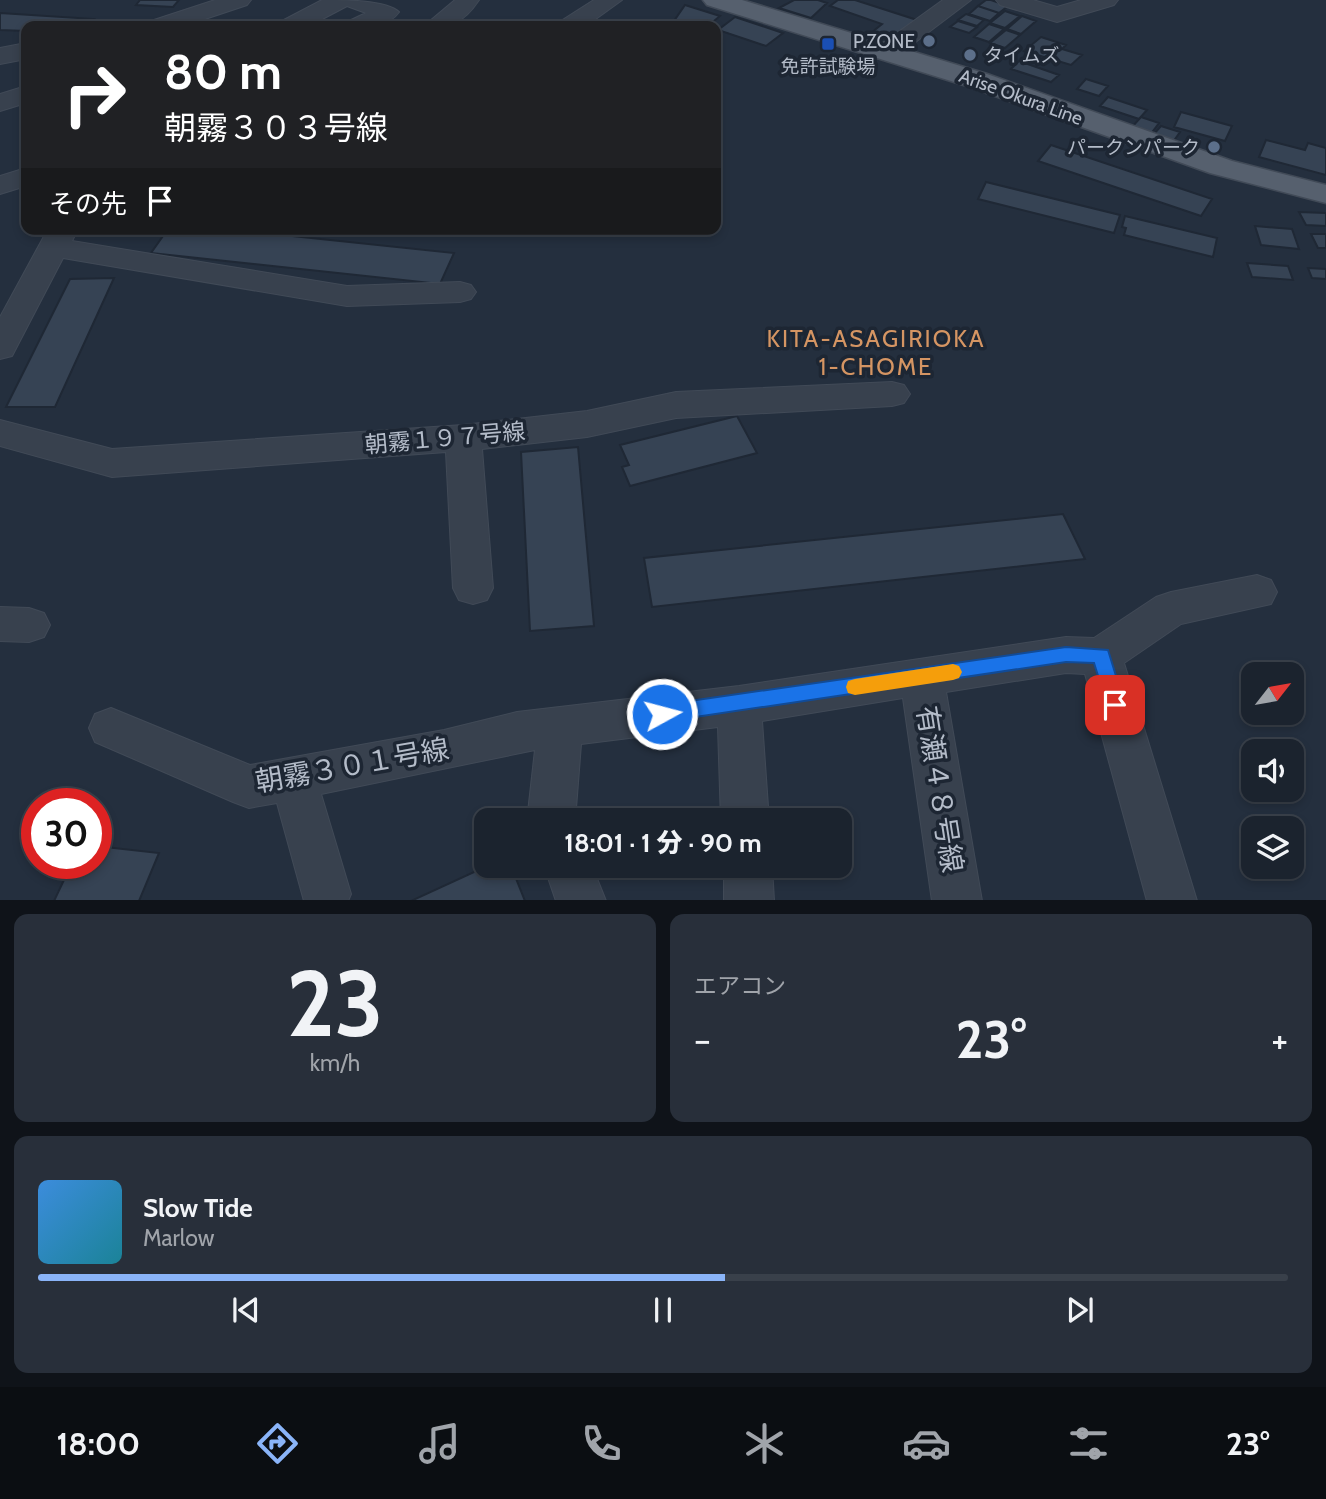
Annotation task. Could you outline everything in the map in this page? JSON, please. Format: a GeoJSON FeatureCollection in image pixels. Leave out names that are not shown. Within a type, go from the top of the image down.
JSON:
{"type":"FeatureCollection","features":[{"type":"Feature","properties":{"kind":"main road","name":"Arise Okura Line"},"geometry":{"type":"LineString","coordinates":[[716,0],[977,80],[1221,167],[1326,194]]}},
{"type":"Feature","properties":{"kind":"street"},"geometry":{"type":"LineString","coordinates":[[175,21],[239,0]]}},
{"type":"Feature","properties":{"kind":"street"},"geometry":{"type":"LineString","coordinates":[[213,21],[258,0]]}},
{"type":"Feature","properties":{"kind":"street"},"geometry":{"type":"LineString","coordinates":[[300,21],[340,0]]}},
{"type":"Feature","properties":{"kind":"street"},"geometry":{"type":"LineString","coordinates":[[354,0],[387,12]]}},
{"type":"Feature","properties":{"kind":"street"},"geometry":{"type":"LineString","coordinates":[[368,21],[409,0]]}},
{"type":"Feature","properties":{"kind":"street"},"geometry":{"type":"LineString","coordinates":[[443,21],[460,9],[467,0]]}},
{"type":"Feature","properties":{"kind":"street"},"geometry":{"type":"LineString","coordinates":[[578,21],[610,0]]}},
{"type":"Feature","properties":{"kind":"street"},"geometry":{"type":"LineString","coordinates":[[888,51],[959,0]]}},
{"type":"Feature","properties":{"kind":"street"},"geometry":{"type":"LineString","coordinates":[[1008,0],[1056,15],[1106,0]]}},
{"type":"Feature","properties":{"kind":"street"},"geometry":{"type":"LineString","coordinates":[[0,55],[21,52]]}},
{"type":"Feature","properties":{"kind":"street"},"geometry":{"type":"LineString","coordinates":[[0,103],[21,96]]}},
{"type":"Feature","properties":{"kind":"street"},"geometry":{"type":"LineString","coordinates":[[0,185],[21,179]]}},
{"type":"Feature","properties":{"kind":"street"},"geometry":{"type":"LineString","coordinates":[[0,195],[21,201]]}},
{"type":"Feature","properties":{"kind":"street"},"geometry":{"type":"LineString","coordinates":[[0,348],[12,301],[58,238],[347,296],[460,292]]}},
{"type":"Feature","properties":{"kind":"street","name":"朝霧１９７号線"},"geometry":{"type":"LineString","coordinates":[[0,433],[112,463],[463,438],[587,424],[676,405],[892,394]]}},
{"type":"Feature","properties":{"kind":"street"},"geometry":{"type":"LineString","coordinates":[[463,438],[473,588]]}},
{"type":"Feature","properties":{"kind":"street"},"geometry":{"type":"LineString","coordinates":[[1172,900],[1101,656],[1171,609],[1257,592]]}},
{"type":"Feature","properties":{"kind":"street","name":"朝霧３０１号線"},"geometry":{"type":"LineString","coordinates":[[111,728],[249,787],[444,750],[517,732],[739,705],[1066,654],[1101,656]]}},
{"type":"Feature","properties":{"kind":"street","name":"有瀬４８号線"},"geometry":{"type":"LineString","coordinates":[[922,677],[957,900]]}},
{"type":"Feature","properties":{"kind":"street"},"geometry":{"type":"LineString","coordinates":[[739,705],[744,808]]}},
{"type":"Feature","properties":{"kind":"street"},"geometry":{"type":"LineString","coordinates":[[552,808],[560,726]]}},
{"type":"Feature","properties":{"kind":"street"},"geometry":{"type":"LineString","coordinates":[[293,778],[326,894]]}},
{"type":"Feature","properties":{"kind":"street"},"geometry":{"type":"LineString","coordinates":[[572,878],[581,900]]}},
{"type":"Feature","properties":{"kind":"street"},"geometry":{"type":"LineString","coordinates":[[749,878],[750,900]]}},
{"type":"Feature","properties":{"kind":"building"},"geometry":{"type":"Polygon","coordinates":[[[140,0],[179,0],[173,7],[136,5],[140,0]]]}},
{"type":"Feature","properties":{"kind":"building"},"geometry":{"type":"Polygon","coordinates":[[[794,0],[818,0],[827,3],[811,18],[779,8],[794,0]]]}},
{"type":"Feature","properties":{"kind":"building"},"geometry":{"type":"Polygon","coordinates":[[[838,0],[855,0],[917,20],[893,40],[871,33],[882,24],[830,6],[838,0]]]}},
{"type":"Feature","properties":{"kind":"building"},"geometry":{"type":"Polygon","coordinates":[[[986,0],[1008,6],[999,13],[978,6],[986,0]]]}},
{"type":"Feature","properties":{"kind":"building"},"geometry":{"type":"Polygon","coordinates":[[[685,5],[720,16],[714,21],[674,21],[685,5]]]}},
{"type":"Feature","properties":{"kind":"building"},"geometry":{"type":"Polygon","coordinates":[[[978,6],[999,13],[990,21],[969,14],[978,6]]]}},
{"type":"Feature","properties":{"kind":"building"},"geometry":{"type":"Polygon","coordinates":[[[1005,11],[1020,16],[1005,28],[990,23],[1005,11]]]}},
{"type":"Feature","properties":{"kind":"building"},"geometry":{"type":"Polygon","coordinates":[[[0,13],[94,19],[21,21],[21,31],[0,30],[0,13]]]}},
{"type":"Feature","properties":{"kind":"building"},"geometry":{"type":"Polygon","coordinates":[[[966,14],[984,20],[977,26],[958,20],[966,14]]]}},
{"type":"Feature","properties":{"kind":"building"},"geometry":{"type":"Polygon","coordinates":[[[1022,16],[1036,21],[1021,34],[1007,29],[1022,16]]]}},
{"type":"Feature","properties":{"kind":"building"},"geometry":{"type":"Polygon","coordinates":[[[735,17],[783,33],[766,46],[721,31],[721,28],[735,17]]]}},
{"type":"Feature","properties":{"kind":"building"},"geometry":{"type":"Polygon","coordinates":[[[958,21],[977,27],[969,33],[950,27],[958,21]]]}},
{"type":"Feature","properties":{"kind":"building"},"geometry":{"type":"Polygon","coordinates":[[[989,24],[1004,29],[989,42],[974,37],[989,24]]]}},
{"type":"Feature","properties":{"kind":"building"},"geometry":{"type":"Polygon","coordinates":[[[1006,30],[1020,35],[1005,48],[990,43],[1006,30]]]}},
{"type":"Feature","properties":{"kind":"building"},"geometry":{"type":"Polygon","coordinates":[[[1041,37],[1066,45],[1062,49],[1082,55],[1071,65],[1024,51],[1041,37]]]}},
{"type":"Feature","properties":{"kind":"building"},"geometry":{"type":"Polygon","coordinates":[[[1019,61],[1059,75],[1051,82],[1011,69],[1019,61]]]}},
{"type":"Feature","properties":{"kind":"building"},"geometry":{"type":"Polygon","coordinates":[[[1086,79],[1108,86],[1099,96],[1077,89],[1086,79]]]}},
{"type":"Feature","properties":{"kind":"building"},"geometry":{"type":"Polygon","coordinates":[[[1108,97],[1147,110],[1139,119],[1100,106],[1108,97]]]}},
{"type":"Feature","properties":{"kind":"building"},"geometry":{"type":"Polygon","coordinates":[[[1181,112],[1232,126],[1225,141],[1174,127],[1181,112]]]}},
{"type":"Feature","properties":{"kind":"building"},"geometry":{"type":"Polygon","coordinates":[[[1141,117],[1159,123],[1150,135],[1131,128],[1141,117]]]}},
{"type":"Feature","properties":{"kind":"building"},"geometry":{"type":"Polygon","coordinates":[[[1161,126],[1180,132],[1173,142],[1153,135],[1161,126]]]}},
{"type":"Feature","properties":{"kind":"building"},"geometry":{"type":"Polygon","coordinates":[[[1266,140],[1305,150],[1308,143],[1326,148],[1326,175],[1259,157],[1266,140]]]}},
{"type":"Feature","properties":{"kind":"building"},"geometry":{"type":"Polygon","coordinates":[[[1051,145],[1212,199],[1201,216],[1038,161],[1051,145]]]}},
{"type":"Feature","properties":{"kind":"building"},"geometry":{"type":"Polygon","coordinates":[[[986,182],[1120,215],[1114,233],[978,199],[986,182]]]}},
{"type":"Feature","properties":{"kind":"building"},"geometry":{"type":"Polygon","coordinates":[[[1299,212],[1326,213],[1326,226],[1306,225],[1299,212]]]}},
{"type":"Feature","properties":{"kind":"building"},"geometry":{"type":"Polygon","coordinates":[[[1125,216],[1217,238],[1213,257],[1124,235],[1126,228],[1122,227],[1125,216]]]}},
{"type":"Feature","properties":{"kind":"building"},"geometry":{"type":"Polygon","coordinates":[[[1255,226],[1292,229],[1299,249],[1261,245],[1255,226]]]}},
{"type":"Feature","properties":{"kind":"building"},"geometry":{"type":"Polygon","coordinates":[[[1311,234],[1326,234],[1326,248],[1318,248],[1311,234]]]}},
{"type":"Feature","properties":{"kind":"building"},"geometry":{"type":"Polygon","coordinates":[[[164,235],[282,235],[454,253],[440,284],[151,253],[164,235]]]}},
{"type":"Feature","properties":{"kind":"building"},"geometry":{"type":"Polygon","coordinates":[[[1247,263],[1288,266],[1293,280],[1252,277],[1247,263]]]}},
{"type":"Feature","properties":{"kind":"building"},"geometry":{"type":"Polygon","coordinates":[[[1308,268],[1326,269],[1326,279],[1312,278],[1308,268]]]}},
{"type":"Feature","properties":{"kind":"building"},"geometry":{"type":"Polygon","coordinates":[[[114,278],[55,407],[6,407],[70,279],[114,278]]]}},
{"type":"Feature","properties":{"kind":"building"},"geometry":{"type":"Polygon","coordinates":[[[737,416],[757,453],[630,486],[622,467],[629,465],[620,445],[737,416]]]}},
{"type":"Feature","properties":{"kind":"building"},"geometry":{"type":"Polygon","coordinates":[[[578,447],[594,626],[530,631],[521,452],[578,447]]]}},
{"type":"Feature","properties":{"kind":"building"},"geometry":{"type":"Polygon","coordinates":[[[1063,514],[1085,559],[652,607],[644,558],[1063,514]]]}},
{"type":"Feature","properties":{"kind":"building"},"geometry":{"type":"Polygon","coordinates":[[[112,848],[159,853],[139,900],[54,900],[64,879],[112,879],[112,848]]]}},
{"type":"Feature","properties":{"kind":"building"},"geometry":{"type":"Polygon","coordinates":[[[474,872],[474,878],[516,878],[525,900],[413,900],[474,872]]]}},
{"type":"Feature","properties":{"kind":"slow traffic"},"geometry":{"type":"LineString","coordinates":[[855,687],[953,672]]}},
{"type":"Feature","properties":{"kind":"place","name":"P.ZONE"},"geometry":{"type":"Point","coordinates":[929,41]}},
{"type":"Feature","properties":{"kind":"place","name":"免許試験場"},"geometry":{"type":"Point","coordinates":[828,44]}},
{"type":"Feature","properties":{"kind":"place","name":"タイムズ"},"geometry":{"type":"Point","coordinates":[970,55]}},
{"type":"Feature","properties":{"kind":"place","name":"パークンパーク"},"geometry":{"type":"Point","coordinates":[1214,147]}},
{"type":"Feature","properties":{"kind":"district","name":"KITA-ASAGIRIOKA 1-CHOME"},"geometry":{"type":"Point","coordinates":[876,352]}},
{"type":"Feature","properties":{"kind":"route"},"geometry":{"type":"LineString","coordinates":[[662,714],[739,705],[1066,654],[1101,656],[1115,705]]}}]}
